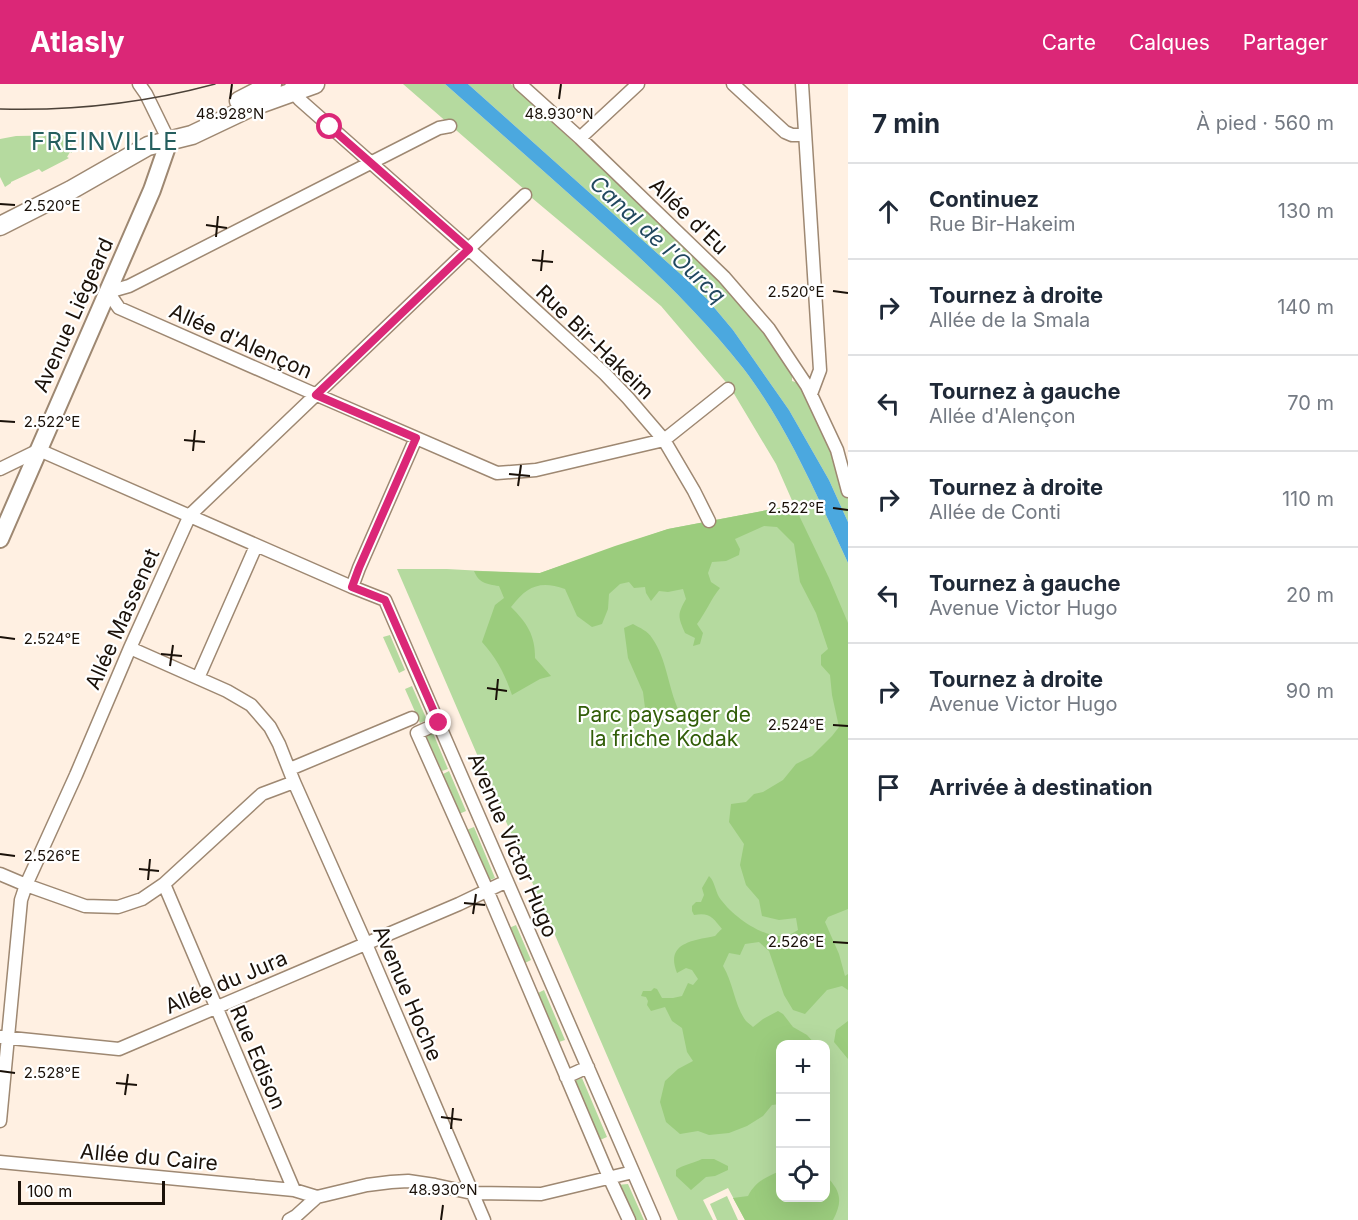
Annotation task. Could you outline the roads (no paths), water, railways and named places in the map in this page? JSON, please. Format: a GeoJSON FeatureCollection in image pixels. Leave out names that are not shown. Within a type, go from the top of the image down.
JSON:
{"type":"FeatureCollection","features":[{"type":"Feature","properties":{"kind":"main road"},"geometry":{"type":"LineString","coordinates":[[0,237],[136,167],[153,157],[169,141],[191,127],[272,84]]}},
{"type":"Feature","properties":{"kind":"main road"},"geometry":{"type":"LineString","coordinates":[[0,226],[71,190],[148,146],[192,135],[292,88],[315,84]]}},
{"type":"Feature","properties":{"kind":"street"},"geometry":{"type":"LineString","coordinates":[[140,84],[169,141]]}},
{"type":"Feature","properties":{"kind":"street","name":"Allée d'Eu"},"geometry":{"type":"LineString","coordinates":[[520,84],[580,138],[724,277],[770,329],[811,394],[837,450],[846,475],[848,491]]}},
{"type":"Feature","properties":{"kind":"street"},"geometry":{"type":"LineString","coordinates":[[580,138],[638,84]]}},
{"type":"Feature","properties":{"kind":"street"},"geometry":{"type":"LineString","coordinates":[[733,84],[785,132],[792,135],[805,135]]}},
{"type":"Feature","properties":{"kind":"street"},"geometry":{"type":"LineString","coordinates":[[802,84],[819,370],[811,394]]}},
{"type":"Feature","properties":{"kind":"street","name":"Rue Bir-Hakeim"},"geometry":{"type":"LineString","coordinates":[[292,88],[300,100],[469,249],[605,374],[664,440],[709,521]]}},
{"type":"Feature","properties":{"kind":"street"},"geometry":{"type":"LineString","coordinates":[[108,292],[129,286],[439,128],[450,126]]}},
{"type":"Feature","properties":{"kind":"street","name":"Avenue Liégeard"},"geometry":{"type":"LineString","coordinates":[[0,539],[152,190],[169,141]]}},
{"type":"Feature","properties":{"kind":"street"},"geometry":{"type":"LineString","coordinates":[[190,515],[525,195]]}},
{"type":"Feature","properties":{"kind":"street","name":"Allée d'Alençon"},"geometry":{"type":"LineString","coordinates":[[108,292],[119,308],[497,472],[536,470],[664,440],[728,389]]}},
{"type":"Feature","properties":{"kind":"street"},"geometry":{"type":"LineString","coordinates":[[352,587],[416,438]]}},
{"type":"Feature","properties":{"kind":"street"},"geometry":{"type":"LineString","coordinates":[[0,469],[39,450]]}},
{"type":"Feature","properties":{"kind":"street","name":"Avenue Victor Hugo"},"geometry":{"type":"LineString","coordinates":[[39,450],[385,600],[654,1220]]}},
{"type":"Feature","properties":{"kind":"street","name":"Allée Massenet"},"geometry":{"type":"LineString","coordinates":[[0,1120],[4,1037],[21,900],[190,515]]}},
{"type":"Feature","properties":{"kind":"street"},"geometry":{"type":"LineString","coordinates":[[198,678],[256,546]]}},
{"type":"Feature","properties":{"kind":"street","name":"Avenue Hoche"},"geometry":{"type":"LineString","coordinates":[[130,648],[226,691],[251,705],[270,727],[366,944],[483,1220]]}},
{"type":"Feature","properties":{"kind":"street"},"geometry":{"type":"LineString","coordinates":[[290,770],[412,718]]}},
{"type":"Feature","properties":{"kind":"street","name":"Avenue Victor Hugo"},"geometry":{"type":"LineString","coordinates":[[439,723],[417,733],[488,890],[629,1220]]}},
{"type":"Feature","properties":{"kind":"street"},"geometry":{"type":"LineString","coordinates":[[0,874],[85,906],[118,907],[142,899],[164,884],[262,794],[294,782]]}},
{"type":"Feature","properties":{"kind":"street","name":"Allée du Jura"},"geometry":{"type":"LineString","coordinates":[[4,1037],[119,1048],[459,904],[507,881]]}},
{"type":"Feature","properties":{"kind":"street","name":"Rue Edison"},"geometry":{"type":"LineString","coordinates":[[164,884],[294,1190]]}},
{"type":"Feature","properties":{"kind":"street"},"geometry":{"type":"LineString","coordinates":[[566,1077],[588,1067]]}},
{"type":"Feature","properties":{"kind":"street","name":"Allée du Caire"},"geometry":{"type":"LineString","coordinates":[[0,1162],[294,1190]]}},
{"type":"Feature","properties":{"kind":"street"},"geometry":{"type":"LineString","coordinates":[[289,1220],[317,1197],[367,1185],[391,1182],[423,1183],[472,1193],[541,1194],[633,1172]]}},
{"type":"Feature","properties":{"kind":"street"},"geometry":{"type":"LineString","coordinates":[[294,1190],[317,1197]]}},
{"type":"Feature","properties":{"kind":"water","name":"Canal de l'Ourcq"},"geometry":{"type":"Polygon","coordinates":[[[445,84],[468,84],[707,299],[733,330],[789,410],[829,480],[848,522],[848,563],[788,438],[759,391],[724,345],[643,260],[445,84]]]}},
{"type":"Feature","properties":{"kind":"tram line"},"geometry":{"type":"LineString","coordinates":[[0,109],[54,109],[135,101],[215,84]]}},
{"type":"Feature","properties":{"kind":"district","name":"FREINVILLE"},"geometry":{"type":"Point","coordinates":[105,141]}},
{"type":"Feature","properties":{"kind":"park label","name":"Parc paysager de la friche Kodak"},"geometry":{"type":"Point","coordinates":[664,726]}}]}
